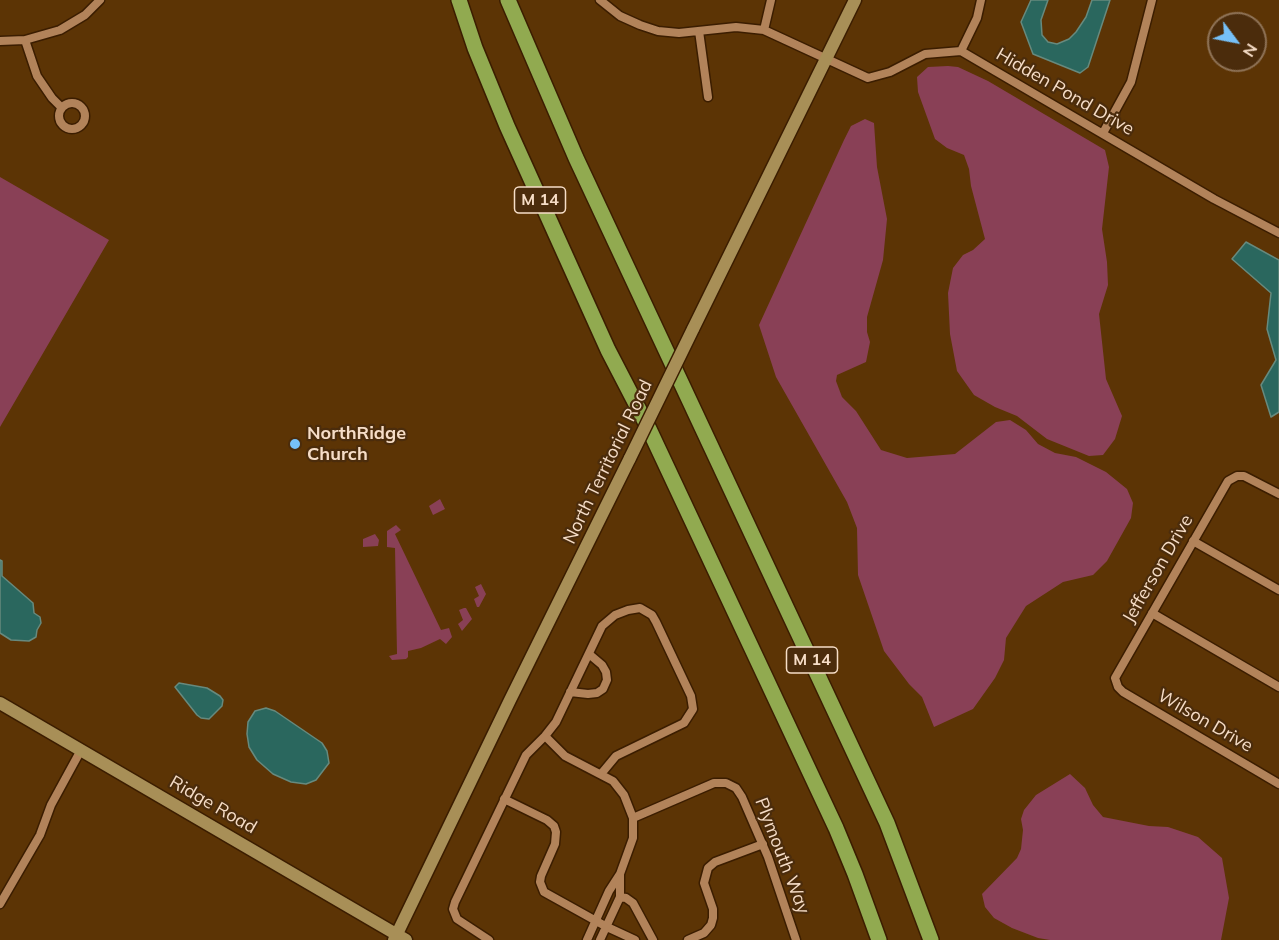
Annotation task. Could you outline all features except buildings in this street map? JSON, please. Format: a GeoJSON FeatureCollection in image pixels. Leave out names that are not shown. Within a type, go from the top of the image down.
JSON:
{"type":"FeatureCollection","features":[{"type":"Feature","properties":{"kind":"highway","name":"M 14"},"geometry":{"type":"LineString","coordinates":[[459,0],[475,48],[507,126],[608,350],[649,429],[836,828],[879,940]]}},
{"type":"Feature","properties":{"kind":"highway","name":"M 14"},"geometry":{"type":"LineString","coordinates":[[508,0],[576,158],[887,823],[931,940]]}},
{"type":"Feature","properties":{"kind":"main road","name":"North Territorial Road"},"geometry":{"type":"LineString","coordinates":[[399,938],[505,710],[855,0]]}},
{"type":"Feature","properties":{"kind":"main road","name":"Ridge Road"},"geometry":{"type":"LineString","coordinates":[[0,703],[399,938]]}},
{"type":"Feature","properties":{"kind":"street"},"geometry":{"type":"LineString","coordinates":[[0,41],[25,40],[60,30],[85,15],[100,0]]}},
{"type":"Feature","properties":{"kind":"street"},"geometry":{"type":"LineString","coordinates":[[600,0],[620,16],[649,28],[679,33],[736,27],[764,30],[868,78],[890,72],[925,54],[961,51],[977,18],[981,0]]}},
{"type":"Feature","properties":{"kind":"street"},"geometry":{"type":"LineString","coordinates":[[764,30],[771,0]]}},
{"type":"Feature","properties":{"kind":"street"},"geometry":{"type":"LineString","coordinates":[[1103,133],[1131,82],[1152,0]]}},
{"type":"Feature","properties":{"kind":"street"},"geometry":{"type":"LineString","coordinates":[[699,32],[708,97]]}},
{"type":"Feature","properties":{"kind":"street"},"geometry":{"type":"LineString","coordinates":[[25,40],[37,76],[62,108]]}},
{"type":"Feature","properties":{"kind":"street","name":"Hidden Pond Drive"},"geometry":{"type":"LineString","coordinates":[[961,51],[1214,199],[1279,233]]}},
{"type":"Feature","properties":{"kind":"street","name":"Jefferson Drive"},"geometry":{"type":"LineString","coordinates":[[1116,685],[1116,674],[1228,481],[1237,476],[1251,478],[1279,494]]}},
{"type":"Feature","properties":{"kind":"street"},"geometry":{"type":"LineString","coordinates":[[1194,541],[1279,590]]}},
{"type":"Feature","properties":{"kind":"street"},"geometry":{"type":"LineString","coordinates":[[489,940],[461,924],[453,909],[504,799],[526,755],[556,722],[602,626],[609,618],[633,609],[646,610],[656,622],[693,704],[691,714],[684,723],[616,756],[601,774]]}},
{"type":"Feature","properties":{"kind":"street"},"geometry":{"type":"LineString","coordinates":[[1152,613],[1279,687]]}},
{"type":"Feature","properties":{"kind":"street"},"geometry":{"type":"LineString","coordinates":[[570,692],[597,693],[603,688],[607,680],[606,672],[602,665],[589,654]]}},
{"type":"Feature","properties":{"kind":"street","name":"Wilson Drive"},"geometry":{"type":"LineString","coordinates":[[1116,685],[1123,693],[1279,784]]}},
{"type":"Feature","properties":{"kind":"street"},"geometry":{"type":"LineString","coordinates":[[545,736],[565,756],[613,781],[620,789],[633,818],[633,838],[620,874],[609,891],[586,940]]}},
{"type":"Feature","properties":{"kind":"street"},"geometry":{"type":"LineString","coordinates":[[0,904],[40,835],[51,806],[81,750]]}},
{"type":"Feature","properties":{"kind":"street","name":"Plymouth Way"},"geometry":{"type":"LineString","coordinates":[[633,818],[714,783],[726,783],[738,790],[763,844],[796,940]]}},
{"type":"Feature","properties":{"kind":"street"},"geometry":{"type":"LineString","coordinates":[[504,799],[547,820],[554,826],[555,844],[540,882],[544,892],[595,921],[635,940]]}},
{"type":"Feature","properties":{"kind":"street"},"geometry":{"type":"LineString","coordinates":[[688,940],[704,933],[714,918],[704,883],[708,868],[715,862],[763,844]]}},
{"type":"Feature","properties":{"kind":"street"},"geometry":{"type":"LineString","coordinates":[[600,940],[620,897],[620,874]]}},
{"type":"Feature","properties":{"kind":"street"},"geometry":{"type":"LineString","coordinates":[[620,897],[627,898],[633,903],[653,940]]}},
{"type":"Feature","properties":{"kind":"shaded area"},"geometry":{"type":"Polygon","coordinates":[[[928,67],[958,67],[988,81],[1105,150],[1109,167],[1102,229],[1108,285],[1099,314],[1106,379],[1122,416],[1115,439],[1103,455],[1089,456],[1047,439],[1017,416],[974,395],[957,371],[950,334],[948,293],[953,268],[963,255],[973,250],[985,239],[964,155],[947,148],[935,139],[918,92],[917,77],[928,67]]]}},
{"type":"Feature","properties":{"kind":"shaded area"},"geometry":{"type":"Polygon","coordinates":[[[865,119],[874,123],[877,167],[887,219],[883,260],[867,317],[870,342],[866,362],[837,375],[836,381],[842,397],[856,411],[881,450],[907,458],[955,454],[996,422],[1010,420],[1026,430],[1038,444],[1055,453],[1076,457],[1106,472],[1127,489],[1133,503],[1131,518],[1107,561],[1093,575],[1063,582],[1026,606],[1006,638],[1004,660],[995,678],[973,709],[934,727],[922,697],[884,651],[858,575],[857,528],[847,502],[776,377],[759,325],[851,126],[865,119]]]}},
{"type":"Feature","properties":{"kind":"shaded area"},"geometry":{"type":"Polygon","coordinates":[[[0,177],[109,240],[0,427],[0,177]]]}},
{"type":"Feature","properties":{"kind":"shaded area"},"geometry":{"type":"Polygon","coordinates":[[[440,499],[445,509],[433,515],[429,506],[440,499]]]}},
{"type":"Feature","properties":{"kind":"shaded area"},"geometry":{"type":"Polygon","coordinates":[[[396,525],[401,530],[395,534],[441,630],[449,628],[452,637],[446,644],[440,639],[408,651],[406,659],[392,660],[389,656],[397,654],[395,548],[387,547],[387,531],[396,525]]]}},
{"type":"Feature","properties":{"kind":"shaded area"},"geometry":{"type":"Polygon","coordinates":[[[375,534],[379,540],[378,546],[363,547],[363,539],[375,534]]]}},
{"type":"Feature","properties":{"kind":"shaded area"},"geometry":{"type":"Polygon","coordinates":[[[481,584],[486,594],[477,607],[474,599],[479,596],[475,587],[481,584]]]}},
{"type":"Feature","properties":{"kind":"shaded area"},"geometry":{"type":"Polygon","coordinates":[[[464,608],[472,619],[462,631],[458,624],[463,620],[459,610],[464,608]]]}},
{"type":"Feature","properties":{"kind":"shaded area"},"geometry":{"type":"Polygon","coordinates":[[[1070,774],[1085,788],[1093,805],[1103,817],[1149,826],[1168,827],[1198,837],[1222,858],[1229,898],[1221,940],[1050,940],[1012,928],[994,918],[985,907],[982,894],[1017,858],[1021,849],[1023,830],[1021,819],[1024,810],[1036,795],[1070,774]]]}},
{"type":"Feature","properties":{"kind":"water"},"geometry":{"type":"Polygon","coordinates":[[[1031,0],[1048,0],[1041,20],[1042,35],[1048,42],[1057,44],[1069,39],[1076,32],[1086,17],[1092,0],[1110,0],[1088,67],[1080,73],[1033,54],[1021,22],[1031,0]]]}},
{"type":"Feature","properties":{"kind":"water"},"geometry":{"type":"Polygon","coordinates":[[[1246,242],[1279,260],[1279,412],[1271,417],[1261,385],[1276,360],[1267,329],[1271,293],[1232,259],[1246,242]]]}},
{"type":"Feature","properties":{"kind":"water"},"geometry":{"type":"Polygon","coordinates":[[[0,560],[2,561],[2,576],[33,603],[34,613],[40,617],[41,623],[36,637],[29,641],[11,640],[0,633],[0,560]]]}},
{"type":"Feature","properties":{"kind":"water"},"geometry":{"type":"Polygon","coordinates":[[[179,683],[207,688],[220,696],[223,700],[222,706],[209,719],[201,718],[175,687],[179,683]]]}},
{"type":"Feature","properties":{"kind":"water"},"geometry":{"type":"Polygon","coordinates":[[[266,708],[275,711],[322,743],[327,751],[329,763],[316,780],[306,784],[291,782],[273,774],[257,760],[249,747],[248,722],[255,711],[266,708]]]}},
{"type":"Feature","properties":{"kind":"place","name":"NorthRidge Church"},"geometry":{"type":"Point","coordinates":[295,444]}}]}
